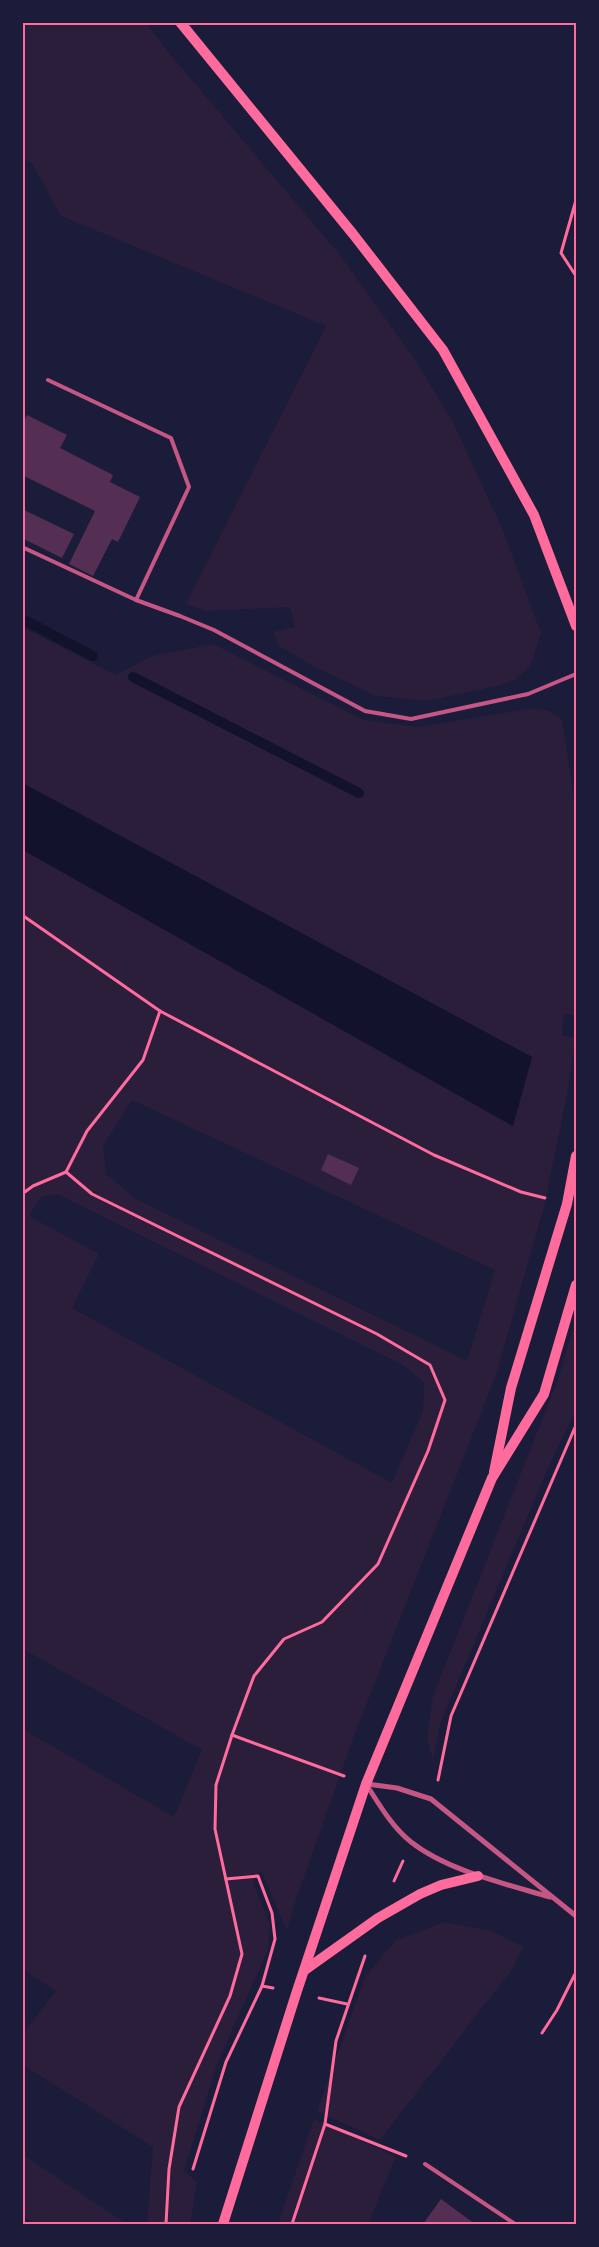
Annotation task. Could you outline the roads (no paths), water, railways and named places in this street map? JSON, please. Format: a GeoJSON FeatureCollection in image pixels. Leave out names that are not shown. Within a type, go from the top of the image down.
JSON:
{"type":"FeatureCollection","features":[{"type":"Feature","properties":{"kind":"main road"},"geometry":{"type":"LineString","coordinates":[[180,22],[353,234],[444,350],[534,515],[576,626]]}},
{"type":"Feature","properties":{"kind":"main road"},"geometry":{"type":"LineString","coordinates":[[492,1478],[511,1388],[567,1204],[576,1156]]}},
{"type":"Feature","properties":{"kind":"main road"},"geometry":{"type":"LineString","coordinates":[[223,2224],[366,1784],[492,1478],[544,1394],[576,1285]]}},
{"type":"Feature","properties":{"kind":"main road"},"geometry":{"type":"LineString","coordinates":[[304,1970],[378,1918],[420,1894],[440,1885],[478,1876]]}},
{"type":"Feature","properties":{"kind":"street"},"geometry":{"type":"LineString","coordinates":[[366,1784],[386,1815],[411,1842],[449,1864],[478,1876],[552,1898]]}},
{"type":"Feature","properties":{"kind":"street"},"geometry":{"type":"LineString","coordinates":[[366,1784],[396,1788],[431,1799],[576,1916]]}},
{"type":"Feature","properties":{"kind":"lane"},"geometry":{"type":"LineString","coordinates":[[48,380],[171,438],[189,487],[136,600]]}},
{"type":"Feature","properties":{"kind":"lane"},"geometry":{"type":"LineString","coordinates":[[22,547],[136,600],[214,630],[365,711],[411,719],[528,694],[576,674]]}},
{"type":"Feature","properties":{"kind":"lane"},"geometry":{"type":"LineString","coordinates":[[425,2164],[515,2224]]}},
{"type":"Feature","properties":{"kind":"waterway"},"geometry":{"type":"LineString","coordinates":[[22,619],[93,656]]}},
{"type":"Feature","properties":{"kind":"waterway"},"geometry":{"type":"LineString","coordinates":[[133,677],[359,793]]}}]}
